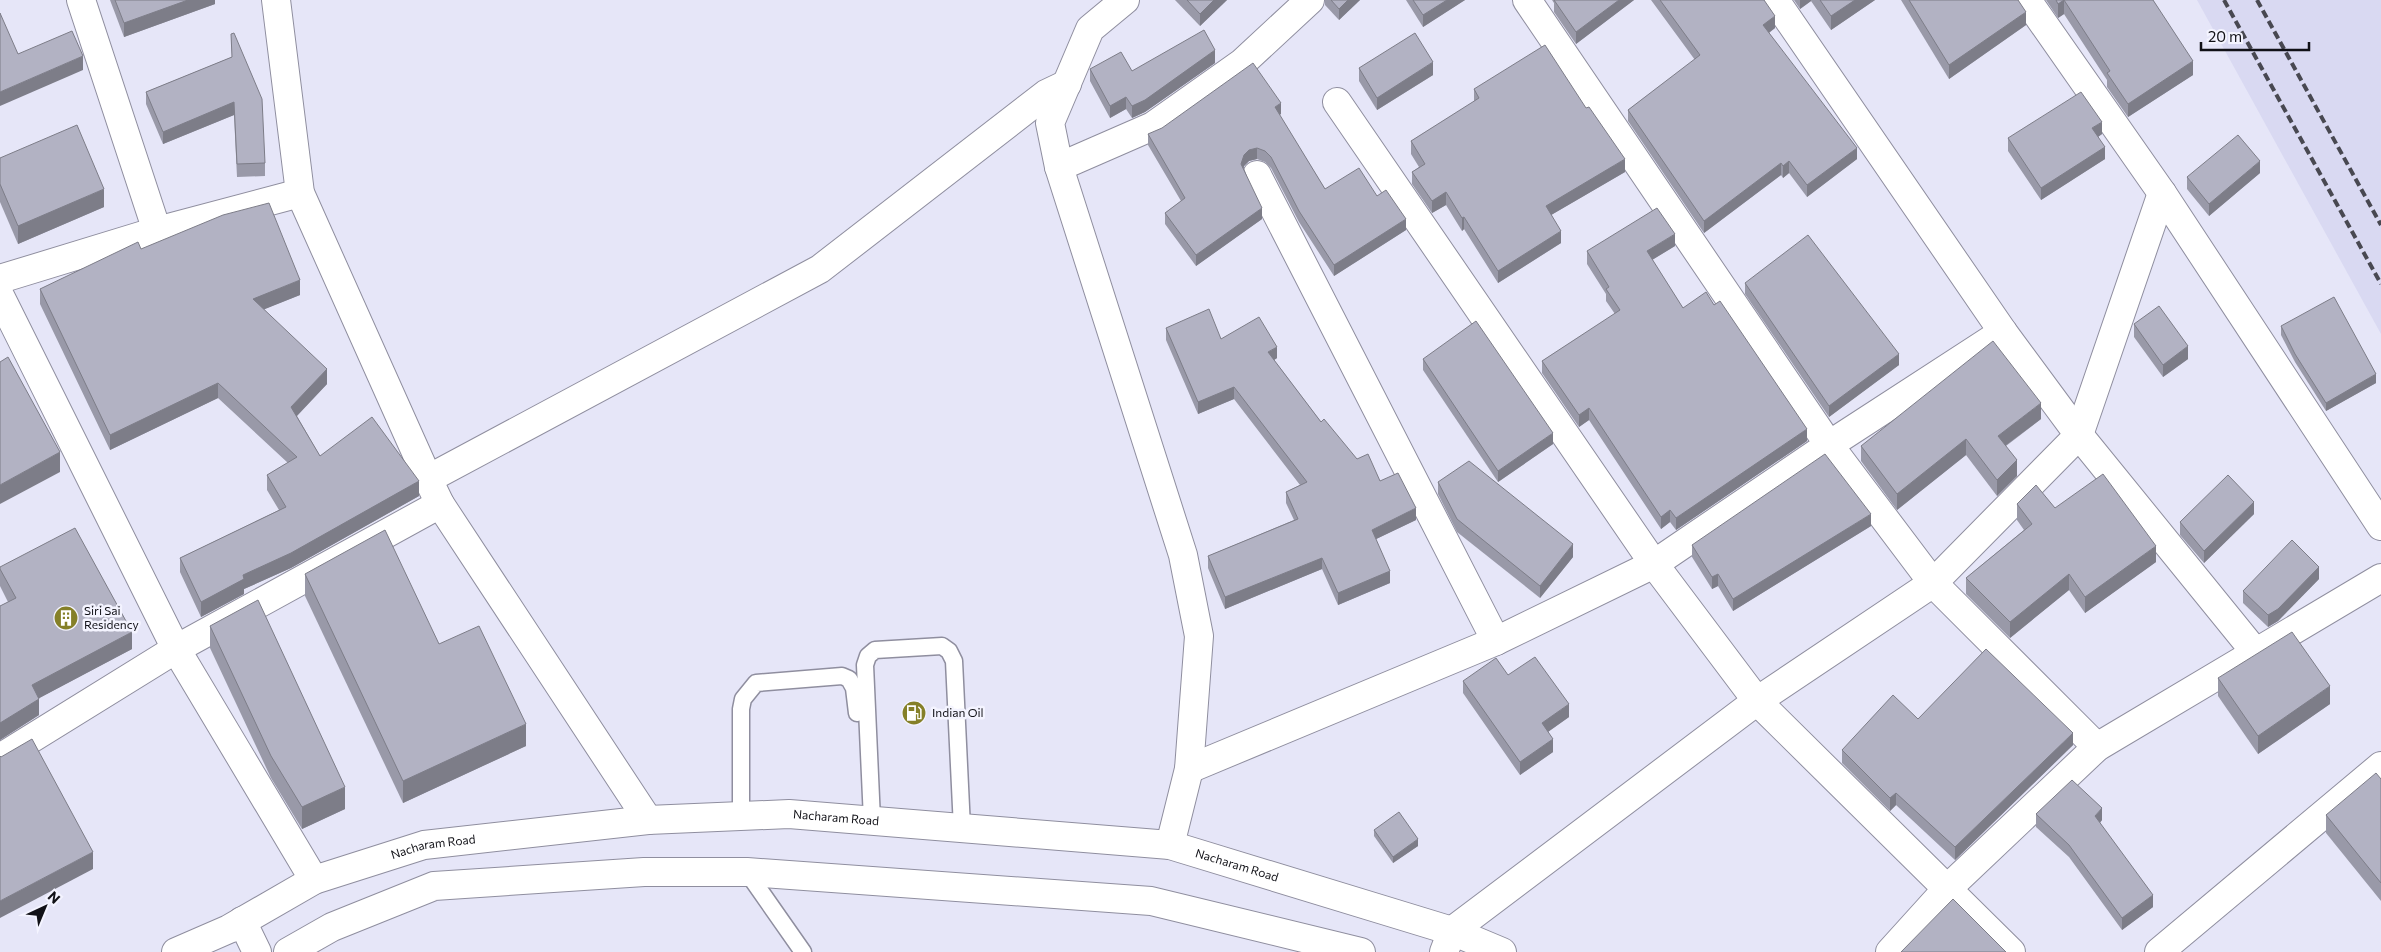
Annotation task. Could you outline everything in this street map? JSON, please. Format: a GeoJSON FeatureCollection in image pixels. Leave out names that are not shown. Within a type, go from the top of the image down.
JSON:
{"type":"FeatureCollection","features":[{"type":"Feature","properties":{"kind":"street"},"geometry":{"type":"LineString","coordinates":[[81,0],[157,231]]}},
{"type":"Feature","properties":{"kind":"street"},"geometry":{"type":"LineString","coordinates":[[276,0],[300,193],[428,479],[440,504],[648,820]]}},
{"type":"Feature","properties":{"kind":"street"},"geometry":{"type":"LineString","coordinates":[[1125,0],[1090,29],[1050,123],[1059,167],[1183,555],[1199,636],[1189,769],[1170,845]]}},
{"type":"Feature","properties":{"kind":"street"},"geometry":{"type":"LineString","coordinates":[[1059,167],[1153,126],[1242,63],[1310,0]]}},
{"type":"Feature","properties":{"kind":"street"},"geometry":{"type":"LineString","coordinates":[[1527,0],[1829,444],[1933,583],[2097,747]]}},
{"type":"Feature","properties":{"kind":"street"},"geometry":{"type":"LineString","coordinates":[[1775,0],[2003,332],[2079,435],[2256,653]]}},
{"type":"Feature","properties":{"kind":"street"},"geometry":{"type":"LineString","coordinates":[[2027,0],[2162,193],[2381,526]]}},
{"type":"Feature","properties":{"kind":"street"},"geometry":{"type":"LineString","coordinates":[[428,479],[820,269],[1046,94],[1067,84]]}},
{"type":"Feature","properties":{"kind":"street"},"geometry":{"type":"LineString","coordinates":[[1337,102],[1654,564],[1757,701],[2011,952]]}},
{"type":"Feature","properties":{"kind":"street"},"geometry":{"type":"LineString","coordinates":[[1257,175],[1496,641]]}},
{"type":"Feature","properties":{"kind":"street"},"geometry":{"type":"LineString","coordinates":[[0,279],[157,231],[300,193]]}},
{"type":"Feature","properties":{"kind":"street"},"geometry":{"type":"LineString","coordinates":[[1448,941],[1757,701],[1933,583],[2079,435],[2162,193]]}},
{"type":"Feature","properties":{"kind":"street"},"geometry":{"type":"LineString","coordinates":[[0,296],[176,649],[314,880]]}},
{"type":"Feature","properties":{"kind":"street"},"geometry":{"type":"LineString","coordinates":[[1189,769],[1496,641],[1654,564],[1829,444],[2003,332]]}},
{"type":"Feature","properties":{"kind":"street"},"geometry":{"type":"LineString","coordinates":[[0,758],[176,649],[440,504]]}},
{"type":"Feature","properties":{"kind":"street"},"geometry":{"type":"LineString","coordinates":[[1890,952],[1947,889],[2097,747],[2381,578]]}},
{"type":"Feature","properties":{"kind":"street"},"geometry":{"type":"LineString","coordinates":[[2159,952],[2381,766]]}},
{"type":"Feature","properties":{"kind":"street","name":"Nacharam Road"},"geometry":{"type":"LineString","coordinates":[[176,952],[242,921],[314,880],[424,845],[648,820],[789,814],[1170,845],[1448,941],[1502,952]]}},
{"type":"Feature","properties":{"kind":"street"},"geometry":{"type":"LineString","coordinates":[[288,952],[332,927],[434,886],[644,872],[747,872],[1151,901],[1361,952]]}},
{"type":"Feature","properties":{"kind":"street"},"geometry":{"type":"LineString","coordinates":[[242,921],[257,952]]}},
{"type":"Feature","properties":{"kind":"lane"},"geometry":{"type":"LineString","coordinates":[[867,820],[865,665],[868,656],[875,650],[942,646],[949,651],[954,660],[962,828]]}},
{"type":"Feature","properties":{"kind":"lane"},"geometry":{"type":"LineString","coordinates":[[741,816],[741,709],[743,699],[748,690],[756,683],[842,676],[849,679],[854,688],[857,702],[867,820]]}},
{"type":"Feature","properties":{"kind":"lane"},"geometry":{"type":"LineString","coordinates":[[747,872],[803,952]]}},
{"type":"Feature","properties":{"kind":"shaded area"},"geometry":{"type":"Polygon","coordinates":[[[2197,0],[2381,0],[2381,334],[2197,0]]]}},
{"type":"Feature","properties":{"kind":"building"},"geometry":{"type":"Polygon","coordinates":[[[115,0],[188,0],[124,23],[115,0]]]}},
{"type":"Feature","properties":{"kind":"building"},"geometry":{"type":"Polygon","coordinates":[[[1187,0],[1214,0],[1200,14],[1187,0]]]}},
{"type":"Feature","properties":{"kind":"building"},"geometry":{"type":"Polygon","coordinates":[[[1331,0],[1348,0],[1339,9],[1331,0]]]}},
{"type":"Feature","properties":{"kind":"building"},"geometry":{"type":"Polygon","coordinates":[[[1413,0],[1447,0],[1423,15],[1413,0]]]}},
{"type":"Feature","properties":{"kind":"building"},"geometry":{"type":"Polygon","coordinates":[[[1554,0],[1619,0],[1576,32],[1554,0]]]}},
{"type":"Feature","properties":{"kind":"building"},"geometry":{"type":"Polygon","coordinates":[[[1660,0],[1764,0],[1775,16],[1763,25],[1857,148],[1807,185],[1789,161],[1783,166],[1781,163],[1704,221],[1628,110],[1700,55],[1660,0]]]}},
{"type":"Feature","properties":{"kind":"building"},"geometry":{"type":"Polygon","coordinates":[[[1820,0],[1855,0],[1831,16],[1820,0]]]}},
{"type":"Feature","properties":{"kind":"building"},"geometry":{"type":"Polygon","coordinates":[[[1909,0],[2018,0],[2026,12],[1949,65],[1909,0]]]}},
{"type":"Feature","properties":{"kind":"building"},"geometry":{"type":"Polygon","coordinates":[[[2056,0],[2064,0],[2058,4],[2056,0]]]}},
{"type":"Feature","properties":{"kind":"building"},"geometry":{"type":"Polygon","coordinates":[[[2064,0],[2153,0],[2193,61],[2128,104],[2107,73],[2110,71],[2064,0]]]}},
{"type":"Feature","properties":{"kind":"building"},"geometry":{"type":"Polygon","coordinates":[[[0,13],[18,54],[72,31],[83,56],[0,92],[0,13]]]}},
{"type":"Feature","properties":{"kind":"building"},"geometry":{"type":"Polygon","coordinates":[[[1204,30],[1215,50],[1145,100],[1132,106],[1126,97],[1110,106],[1090,69],[1121,52],[1132,71],[1204,30]]]}},
{"type":"Feature","properties":{"kind":"building"},"geometry":{"type":"Polygon","coordinates":[[[234,33],[262,99],[265,163],[237,164],[234,102],[163,132],[146,92],[232,57],[231,34],[234,33]]]}},
{"type":"Feature","properties":{"kind":"building"},"geometry":{"type":"Polygon","coordinates":[[[1415,33],[1433,62],[1377,98],[1359,68],[1415,33]]]}},
{"type":"Feature","properties":{"kind":"building"},"geometry":{"type":"Polygon","coordinates":[[[1545,45],[1586,108],[1589,107],[1625,159],[1546,206],[1561,231],[1498,271],[1446,192],[1432,201],[1412,172],[1425,164],[1411,141],[1479,98],[1474,89],[1545,45]]]}},
{"type":"Feature","properties":{"kind":"building"},"geometry":{"type":"Polygon","coordinates":[[[1253,63],[1281,103],[1275,107],[1325,189],[1359,168],[1377,196],[1386,190],[1406,219],[1334,265],[1299,211],[1271,157],[1265,151],[1257,148],[1249,150],[1244,155],[1241,164],[1262,208],[1196,255],[1165,213],[1185,198],[1148,134],[1162,128],[1253,63]]]}},
{"type":"Feature","properties":{"kind":"building"},"geometry":{"type":"Polygon","coordinates":[[[2081,92],[2102,122],[2092,128],[2105,147],[2041,188],[2008,138],[2081,92]]]}},
{"type":"Feature","properties":{"kind":"building"},"geometry":{"type":"Polygon","coordinates":[[[77,125],[104,189],[18,226],[0,184],[0,158],[77,125]]]}},
{"type":"Feature","properties":{"kind":"building"},"geometry":{"type":"Polygon","coordinates":[[[2238,135],[2260,161],[2209,204],[2187,177],[2238,135]]]}},
{"type":"Feature","properties":{"kind":"building"},"geometry":{"type":"Polygon","coordinates":[[[269,203],[300,280],[253,299],[327,369],[291,407],[320,456],[372,417],[419,481],[291,553],[243,575],[244,579],[201,602],[180,558],[286,507],[267,475],[297,457],[218,383],[110,435],[40,289],[138,242],[141,249],[223,215],[269,203]]]}},
{"type":"Feature","properties":{"kind":"building"},"geometry":{"type":"Polygon","coordinates":[[[1657,208],[1675,234],[1647,251],[1683,308],[1706,292],[1714,305],[1720,301],[1807,429],[1676,518],[1670,510],[1661,517],[1589,408],[1579,415],[1542,361],[1620,310],[1606,289],[1609,287],[1587,251],[1657,208]]]}},
{"type":"Feature","properties":{"kind":"building"},"geometry":{"type":"Polygon","coordinates":[[[1808,235],[1899,354],[1829,406],[1745,283],[1808,235]]]}},
{"type":"Feature","properties":{"kind":"building"},"geometry":{"type":"Polygon","coordinates":[[[2334,297],[2376,374],[2326,403],[2295,354],[2281,326],[2334,297]]]}},
{"type":"Feature","properties":{"kind":"building"},"geometry":{"type":"Polygon","coordinates":[[[2159,306],[2188,346],[2163,365],[2134,324],[2159,306]]]}},
{"type":"Feature","properties":{"kind":"building"},"geometry":{"type":"Polygon","coordinates":[[[1209,309],[1221,339],[1259,317],[1277,347],[1268,352],[1321,422],[1324,419],[1357,459],[1368,454],[1380,481],[1398,473],[1416,508],[1372,530],[1390,571],[1338,593],[1322,558],[1225,597],[1208,556],[1298,519],[1286,492],[1307,482],[1234,387],[1198,402],[1166,328],[1209,309]]]}},
{"type":"Feature","properties":{"kind":"building"},"geometry":{"type":"Polygon","coordinates":[[[1476,321],[1553,433],[1498,471],[1423,359],[1476,321]]]}},
{"type":"Feature","properties":{"kind":"building"},"geometry":{"type":"Polygon","coordinates":[[[1993,341],[2041,403],[1998,436],[2017,460],[1997,480],[1966,439],[1897,494],[1861,446],[1993,341]]]}},
{"type":"Feature","properties":{"kind":"building"},"geometry":{"type":"Polygon","coordinates":[[[8,357],[60,452],[0,485],[0,362],[8,357]]]}},
{"type":"Feature","properties":{"kind":"building"},"geometry":{"type":"Polygon","coordinates":[[[1825,454],[1871,514],[1733,599],[1718,574],[1712,577],[1692,545],[1825,454]]]}},
{"type":"Feature","properties":{"kind":"building"},"geometry":{"type":"Polygon","coordinates":[[[1469,461],[1573,544],[1540,586],[1457,519],[1438,482],[1469,461]]]}},
{"type":"Feature","properties":{"kind":"building"},"geometry":{"type":"Polygon","coordinates":[[[2103,474],[2156,546],[2085,597],[2069,574],[2010,622],[1966,578],[2032,524],[2017,504],[2036,485],[2055,508],[2103,474]]]}},
{"type":"Feature","properties":{"kind":"building"},"geometry":{"type":"Polygon","coordinates":[[[2228,475],[2254,502],[2204,551],[2180,522],[2228,475]]]}},
{"type":"Feature","properties":{"kind":"building","name":"Siri Sai Residency"},"geometry":{"type":"Polygon","coordinates":[[[75,528],[132,632],[32,685],[39,699],[0,723],[0,606],[16,598],[0,567],[75,528]]]}},
{"type":"Feature","properties":{"kind":"building"},"geometry":{"type":"Polygon","coordinates":[[[385,530],[439,644],[479,626],[526,724],[403,781],[305,574],[385,530]]]}},
{"type":"Feature","properties":{"kind":"building"},"geometry":{"type":"Polygon","coordinates":[[[2292,540],[2319,567],[2278,609],[2268,615],[2243,591],[2292,540]]]}},
{"type":"Feature","properties":{"kind":"building"},"geometry":{"type":"Polygon","coordinates":[[[258,600],[345,787],[302,807],[271,756],[210,626],[258,600]]]}},
{"type":"Feature","properties":{"kind":"building"},"geometry":{"type":"Polygon","coordinates":[[[2292,632],[2330,686],[2258,736],[2218,678],[2292,632]]]}},
{"type":"Feature","properties":{"kind":"building"},"geometry":{"type":"Polygon","coordinates":[[[1986,649],[2073,733],[1955,847],[1896,793],[1890,798],[1842,750],[1893,695],[1918,719],[1986,649]]]}},
{"type":"Feature","properties":{"kind":"building"},"geometry":{"type":"Polygon","coordinates":[[[1535,657],[1569,704],[1542,723],[1553,739],[1520,762],[1463,681],[1496,658],[1508,675],[1535,657]]]}},
{"type":"Feature","properties":{"kind":"building"},"geometry":{"type":"Polygon","coordinates":[[[32,739],[93,852],[0,901],[0,756],[32,739]]]}},
{"type":"Feature","properties":{"kind":"building"},"geometry":{"type":"Polygon","coordinates":[[[2376,773],[2381,779],[2381,883],[2326,815],[2376,773]]]}},
{"type":"Feature","properties":{"kind":"building"},"geometry":{"type":"Polygon","coordinates":[[[2072,780],[2102,808],[2095,816],[2153,895],[2122,918],[2069,845],[2036,814],[2072,780]]]}},
{"type":"Feature","properties":{"kind":"building"},"geometry":{"type":"Polygon","coordinates":[[[1399,812],[1418,839],[1393,857],[1374,830],[1399,812]]]}},
{"type":"Feature","properties":{"kind":"building"},"geometry":{"type":"Polygon","coordinates":[[[1953,899],[2006,952],[1901,952],[1953,899]]]}},
{"type":"Feature","properties":{"kind":"railway"},"geometry":{"type":"LineString","coordinates":[[2224,0],[2381,284]]}},
{"type":"Feature","properties":{"kind":"railway"},"geometry":{"type":"LineString","coordinates":[[2257,0],[2381,225]]}},
{"type":"Feature","properties":{"kind":"place","name":"Siri Sai Residency"},"geometry":{"type":"Point","coordinates":[66,618]}},
{"type":"Feature","properties":{"kind":"place","name":"Indian Oil"},"geometry":{"type":"Point","coordinates":[914,713]}}]}
